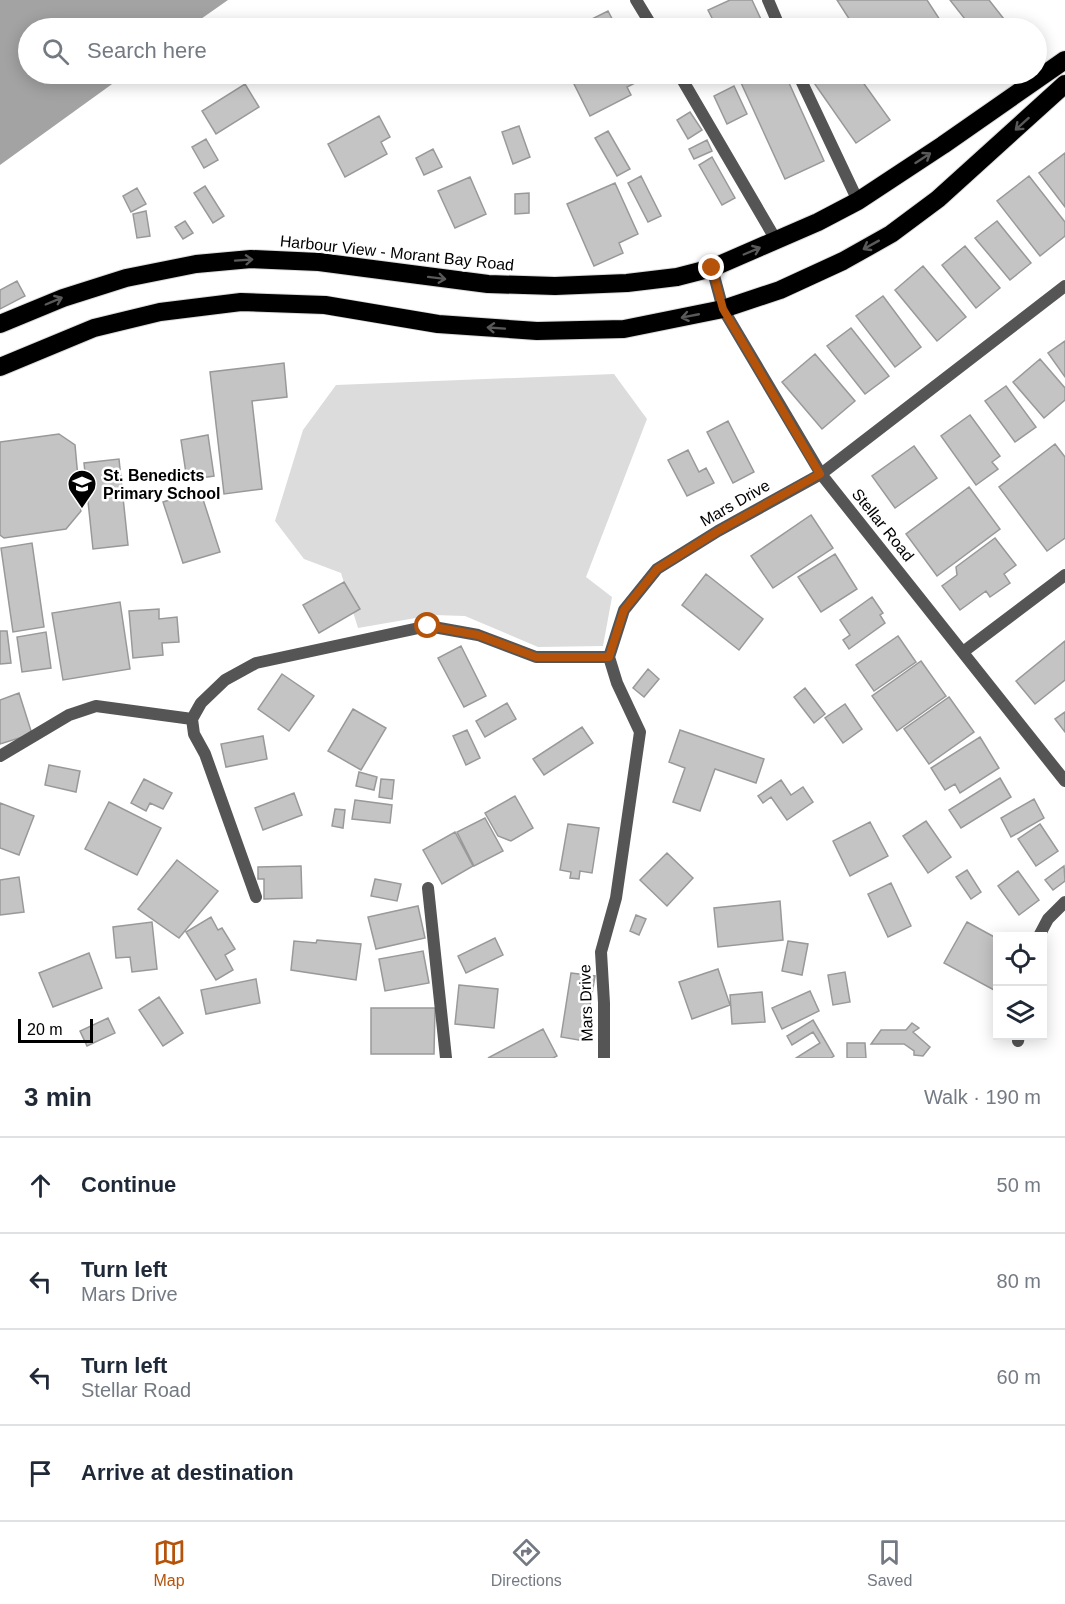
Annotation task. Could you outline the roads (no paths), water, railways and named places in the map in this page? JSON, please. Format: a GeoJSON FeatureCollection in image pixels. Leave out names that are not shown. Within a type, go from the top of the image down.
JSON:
{"type":"FeatureCollection","features":[{"type":"Feature","properties":{"kind":"highway","name":"Harbour View - Morant Bay Road"},"geometry":{"type":"LineString","coordinates":[[1047,73],[1065,60]]}},
{"type":"Feature","properties":{"kind":"highway","name":"Harbour View - Morant Bay Road"},"geometry":{"type":"LineString","coordinates":[[0,324],[63,298],[126,278],[196,264],[251,259],[320,262],[476,283],[510,285],[627,283],[677,277],[712,268],[818,222],[858,201],[1031,84]]}},
{"type":"Feature","properties":{"kind":"highway"},"geometry":{"type":"LineString","coordinates":[[0,367],[94,328],[160,312],[241,302],[325,305],[438,324],[537,332],[624,328],[723,309],[780,290],[843,261],[891,234],[938,199],[1065,84]]}},
{"type":"Feature","properties":{"kind":"street"},"geometry":{"type":"LineString","coordinates":[[636,0],[647,18]]}},
{"type":"Feature","properties":{"kind":"street"},"geometry":{"type":"LineString","coordinates":[[768,0],[776,18]]}},
{"type":"Feature","properties":{"kind":"street"},"geometry":{"type":"LineString","coordinates":[[685,84],[776,240]]}},
{"type":"Feature","properties":{"kind":"street"},"geometry":{"type":"LineString","coordinates":[[803,84],[858,201]]}},
{"type":"Feature","properties":{"kind":"street","name":"Stellar Road"},"geometry":{"type":"LineString","coordinates":[[712,268],[723,309],[820,474],[1065,781]]}},
{"type":"Feature","properties":{"kind":"street","name":"Mars Drive"},"geometry":{"type":"LineString","coordinates":[[604,1058],[601,952],[616,898],[640,732],[609,657],[624,610],[657,569],[718,531],[820,474],[1065,286]]}},
{"type":"Feature","properties":{"kind":"street"},"geometry":{"type":"LineString","coordinates":[[963,652],[1065,575]]}},
{"type":"Feature","properties":{"kind":"street"},"geometry":{"type":"LineString","coordinates":[[256,897],[205,754],[194,734],[192,718],[201,703],[225,680],[255,663],[428,626],[478,635],[536,657],[609,657]]}},
{"type":"Feature","properties":{"kind":"street"},"geometry":{"type":"LineString","coordinates":[[0,756],[69,715],[96,706],[192,718]]}},
{"type":"Feature","properties":{"kind":"street"},"geometry":{"type":"LineString","coordinates":[[428,888],[446,1058]]}},
{"type":"Feature","properties":{"kind":"street"},"geometry":{"type":"LineString","coordinates":[[1041,932],[1048,919],[1065,902]]}},
{"type":"Feature","properties":{"kind":"place","name":"St. Benedicts Primary School"},"geometry":{"type":"Point","coordinates":[82,510]}}]}
